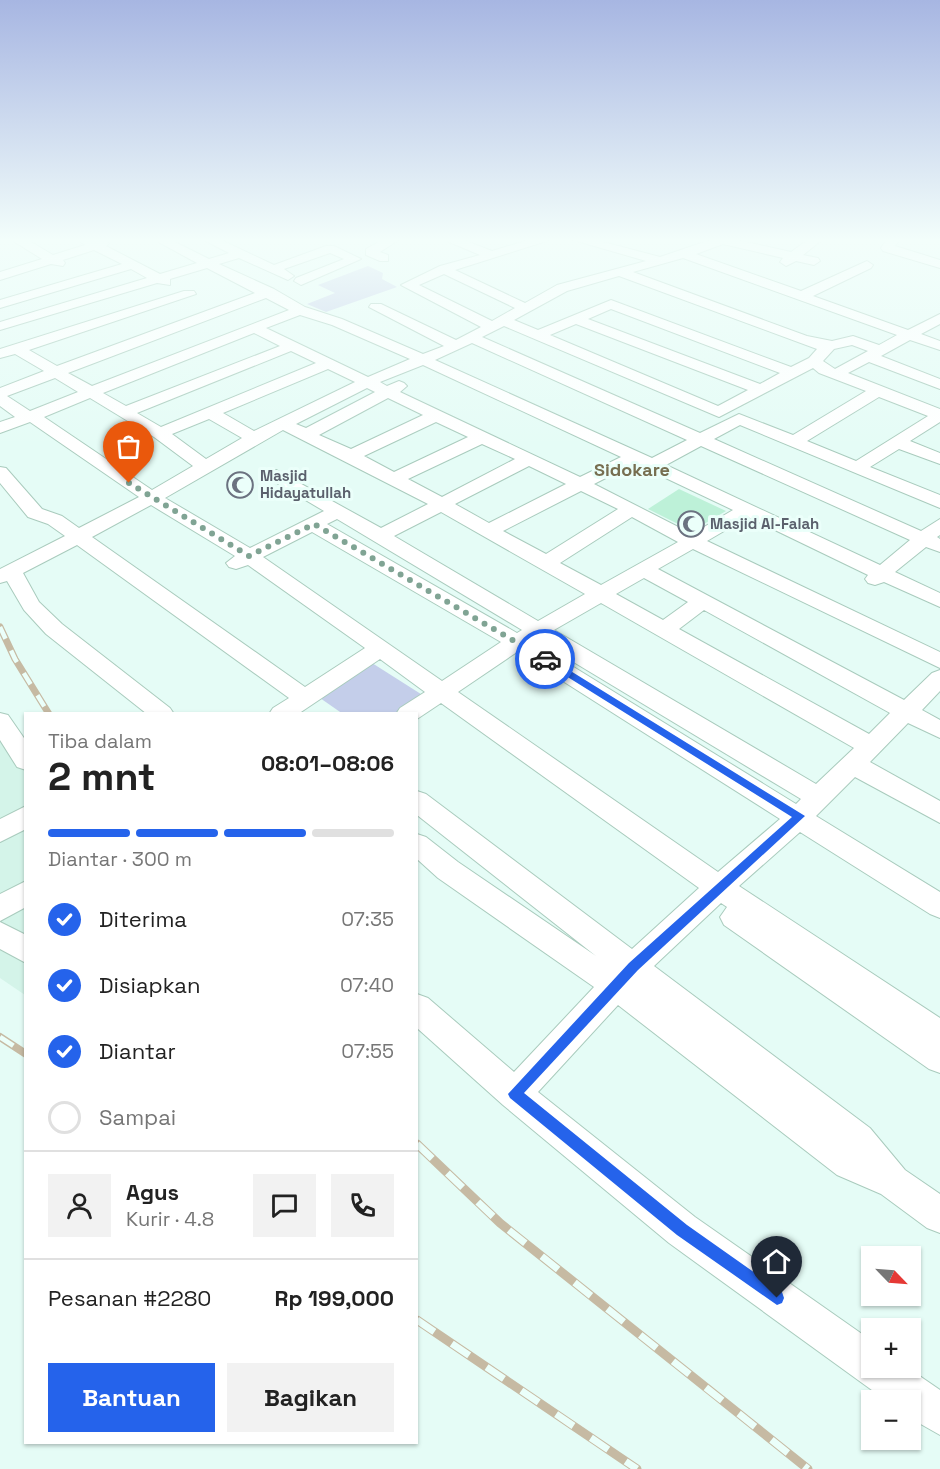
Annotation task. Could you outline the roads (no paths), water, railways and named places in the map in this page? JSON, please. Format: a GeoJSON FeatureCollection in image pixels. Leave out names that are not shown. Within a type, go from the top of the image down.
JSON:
{"type":"FeatureCollection","features":[{"type":"Feature","properties":{"kind":"street"},"geometry":{"type":"LineString","coordinates":[[0,326],[62,308]]}},
{"type":"Feature","properties":{"kind":"street"},"geometry":{"type":"LineString","coordinates":[[0,354],[147,308]]}},
{"type":"Feature","properties":{"kind":"street"},"geometry":{"type":"LineString","coordinates":[[0,393],[226,308]]}},
{"type":"Feature","properties":{"kind":"street"},"geometry":{"type":"LineString","coordinates":[[296,308],[324,319],[331,326],[530,410],[742,513],[878,576],[940,601]]}},
{"type":"Feature","properties":{"kind":"street"},"geometry":{"type":"LineString","coordinates":[[377,308],[698,440],[940,546]]}},
{"type":"Feature","properties":{"kind":"street"},"geometry":{"type":"LineString","coordinates":[[461,308],[499,324],[538,335],[940,502]]}},
{"type":"Feature","properties":{"kind":"street"},"geometry":{"type":"LineString","coordinates":[[306,435],[387,391],[464,342],[525,308]]}},
{"type":"Feature","properties":{"kind":"street"},"geometry":{"type":"LineString","coordinates":[[538,335],[602,308]]}},
{"type":"Feature","properties":{"kind":"street"},"geometry":{"type":"LineString","coordinates":[[621,308],[793,372]]}},
{"type":"Feature","properties":{"kind":"street"},"geometry":{"type":"LineString","coordinates":[[724,308],[830,347],[849,340],[940,384]]}},
{"type":"Feature","properties":{"kind":"street"},"geometry":{"type":"LineString","coordinates":[[833,308],[940,346]]}},
{"type":"Feature","properties":{"kind":"street"},"geometry":{"type":"LineString","coordinates":[[0,428],[25,416],[91,393],[300,310]]}},
{"type":"Feature","properties":{"kind":"street"},"geometry":{"type":"LineString","coordinates":[[121,316],[197,351]]}},
{"type":"Feature","properties":{"kind":"street"},"geometry":{"type":"LineString","coordinates":[[719,411],[793,372],[825,368],[875,354],[940,318]]}},
{"type":"Feature","properties":{"kind":"street"},"geometry":{"type":"LineString","coordinates":[[575,319],[759,388]]}},
{"type":"Feature","properties":{"kind":"street"},"geometry":{"type":"LineString","coordinates":[[254,328],[632,509],[691,542],[940,662]]}},
{"type":"Feature","properties":{"kind":"street"},"geometry":{"type":"LineString","coordinates":[[124,412],[292,346]]}},
{"type":"Feature","properties":{"kind":"street"},"geometry":{"type":"LineString","coordinates":[[489,531],[580,484],[698,440],[739,419],[825,368],[830,347]]}},
{"type":"Feature","properties":{"kind":"street"},"geometry":{"type":"LineString","coordinates":[[17,349],[54,373],[160,433],[204,466]]}},
{"type":"Feature","properties":{"kind":"street"},"geometry":{"type":"LineString","coordinates":[[160,433],[330,363]]}},
{"type":"Feature","properties":{"kind":"street"},"geometry":{"type":"LineString","coordinates":[[159,712],[54,628],[31,605],[6,574],[151,505],[204,466],[254,438],[368,382],[427,365]]}},
{"type":"Feature","properties":{"kind":"street"},"geometry":{"type":"LineString","coordinates":[[825,368],[940,415]]}},
{"type":"Feature","properties":{"kind":"street"},"geometry":{"type":"LineString","coordinates":[[796,441],[877,391]]}},
{"type":"Feature","properties":{"kind":"street"},"geometry":{"type":"LineString","coordinates":[[0,398],[151,505],[242,560],[374,653],[437,694],[713,892],[890,1013],[926,1033],[940,1058]]}},
{"type":"Feature","properties":{"kind":"street"},"geometry":{"type":"LineString","coordinates":[[209,412],[254,438]]}},
{"type":"Feature","properties":{"kind":"street"},"geometry":{"type":"LineString","coordinates":[[351,456],[437,415]]}},
{"type":"Feature","properties":{"kind":"street"},"geometry":{"type":"LineString","coordinates":[[858,467],[940,415]]}},
{"type":"Feature","properties":{"kind":"street"},"geometry":{"type":"LineString","coordinates":[[284,424],[351,456],[392,480],[441,504],[599,593],[862,755],[940,813]]}},
{"type":"Feature","properties":{"kind":"street"},"geometry":{"type":"LineString","coordinates":[[392,480],[482,437]]}},
{"type":"Feature","properties":{"kind":"street"},"geometry":{"type":"LineString","coordinates":[[897,442],[940,459]]}},
{"type":"Feature","properties":{"kind":"street"},"geometry":{"type":"LineString","coordinates":[[380,536],[529,459]]}},
{"type":"Feature","properties":{"kind":"street"},"geometry":{"type":"LineString","coordinates":[[0,472],[35,513],[55,520],[305,698]]}},
{"type":"Feature","properties":{"kind":"street"},"geometry":{"type":"LineString","coordinates":[[276,475],[817,796]]}},
{"type":"Feature","properties":{"kind":"street"},"geometry":{"type":"LineString","coordinates":[[544,564],[632,509]]}},
{"type":"Feature","properties":{"kind":"street"},"geometry":{"type":"LineString","coordinates":[[242,560],[338,511]]}},
{"type":"Feature","properties":{"kind":"street"},"geometry":{"type":"LineString","coordinates":[[35,513],[37,528],[46,555]]}},
{"type":"Feature","properties":{"kind":"street"},"geometry":{"type":"LineString","coordinates":[[411,712],[518,642],[599,593],[742,513]]}},
{"type":"Feature","properties":{"kind":"street"},"geometry":{"type":"LineString","coordinates":[[314,524],[518,642],[940,906]]}},
{"type":"Feature","properties":{"kind":"street"},"geometry":{"type":"LineString","coordinates":[[878,576],[921,538],[940,525]]}},
{"type":"Feature","properties":{"kind":"street"},"geometry":{"type":"LineString","coordinates":[[643,569],[940,730]]}},
{"type":"Feature","properties":{"kind":"street"},"geometry":{"type":"LineString","coordinates":[[423,587],[446,576]]}},
{"type":"Feature","properties":{"kind":"street"},"geometry":{"type":"LineString","coordinates":[[878,576],[940,610]]}},
{"type":"Feature","properties":{"kind":"street"},"geometry":{"type":"LineString","coordinates":[[662,631],[703,601]]}},
{"type":"Feature","properties":{"kind":"street"},"geometry":{"type":"LineString","coordinates":[[284,712],[374,653]]}},
{"type":"Feature","properties":{"kind":"street"},"geometry":{"type":"LineString","coordinates":[[515,1094],[624,976],[713,892],[799,816],[940,678]]}},
{"type":"Feature","properties":{"kind":"street"},"geometry":{"type":"LineString","coordinates":[[636,715],[655,699]]}},
{"type":"Feature","properties":{"kind":"street"},"geometry":{"type":"LineString","coordinates":[[0,721],[14,755]]}},
{"type":"Feature","properties":{"kind":"street"},"geometry":{"type":"LineString","coordinates":[[418,802],[473,845],[624,976]]}},
{"type":"Feature","properties":{"kind":"street"},"geometry":{"type":"LineString","coordinates":[[0,832],[24,817]]}},
{"type":"Feature","properties":{"kind":"street"},"geometry":{"type":"LineString","coordinates":[[418,845],[448,870],[624,976],[858,1140],[893,1182],[940,1215]]}},
{"type":"Feature","properties":{"kind":"street"},"geometry":{"type":"LineString","coordinates":[[448,870],[473,845]]}},
{"type":"Feature","properties":{"kind":"street"},"geometry":{"type":"LineString","coordinates":[[0,909],[24,893]]}},
{"type":"Feature","properties":{"kind":"street"},"geometry":{"type":"LineString","coordinates":[[0,934],[24,950]]}},
{"type":"Feature","properties":{"kind":"street"},"geometry":{"type":"LineString","coordinates":[[418,1009],[515,1094],[682,1230],[861,1358]]}},
{"type":"Feature","properties":{"kind":"street"},"geometry":{"type":"LineString","coordinates":[[889,1378],[940,1414]]}},
{"type":"Feature","properties":{"kind":"railway"},"geometry":{"type":"LineString","coordinates":[[0,627],[15,659],[48,712]]}},
{"type":"Feature","properties":{"kind":"railway"},"geometry":{"type":"LineString","coordinates":[[0,1037],[24,1053]]}},
{"type":"Feature","properties":{"kind":"railway"},"geometry":{"type":"LineString","coordinates":[[418,1145],[500,1223],[808,1469]]}},
{"type":"Feature","properties":{"kind":"railway"},"geometry":{"type":"LineString","coordinates":[[418,1321],[637,1469]]}},
{"type":"Feature","properties":{"kind":"place","name":"Masjid Hidayatullah"},"geometry":{"type":"Point","coordinates":[240,485]}},
{"type":"Feature","properties":{"kind":"place","name":"Masjid Al-Falah"},"geometry":{"type":"Point","coordinates":[691,524]}},
{"type":"Feature","properties":{"kind":"district","name":"Sidokare"},"geometry":{"type":"Point","coordinates":[632,470]}}]}
